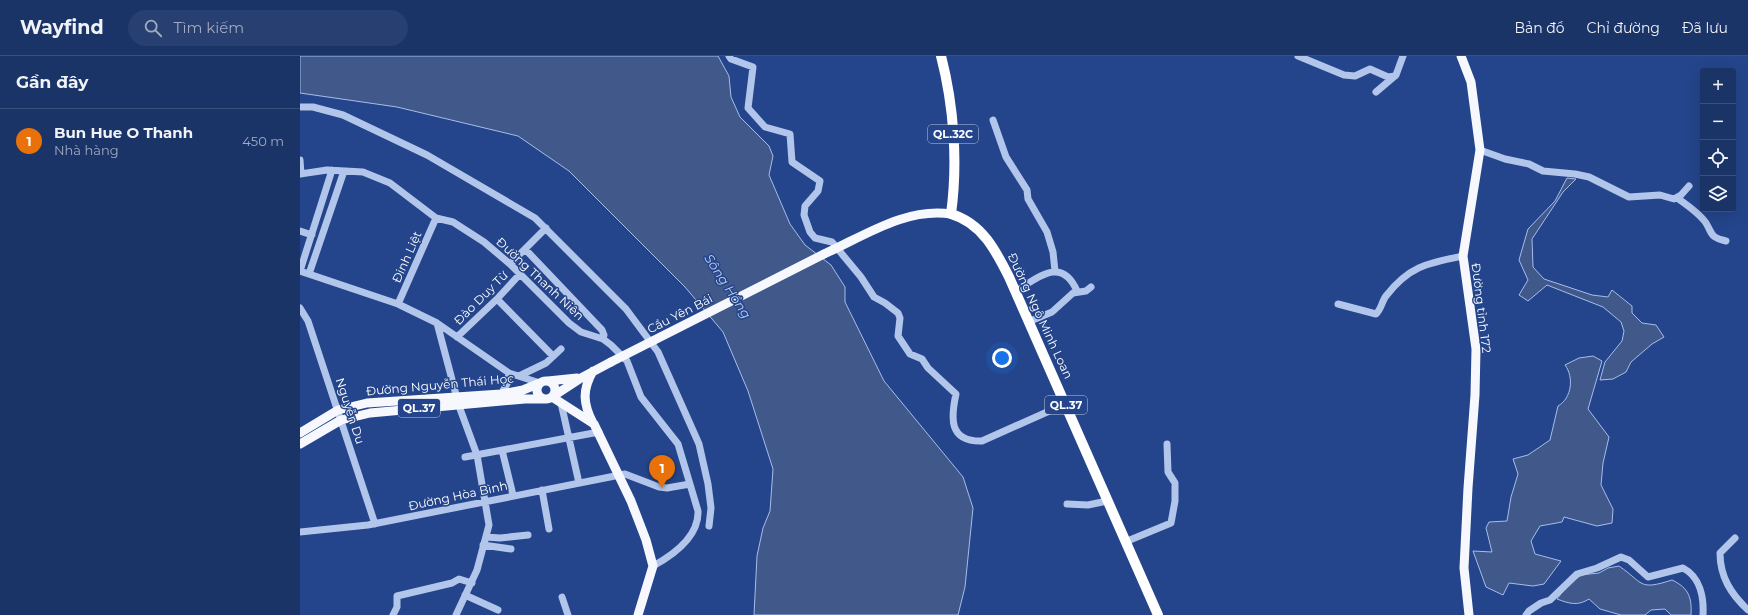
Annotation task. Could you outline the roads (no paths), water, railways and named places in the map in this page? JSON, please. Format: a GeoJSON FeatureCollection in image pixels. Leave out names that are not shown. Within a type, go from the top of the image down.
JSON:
{"type":"FeatureCollection","features":[{"type":"Feature","properties":{"kind":"highway","name":"QL.32C"},"geometry":{"type":"LineString","coordinates":[[941,56],[953,120],[954,196],[951,214]]}},
{"type":"Feature","properties":{"kind":"highway","name":"Đường Ngô Minh Loan"},"geometry":{"type":"LineString","coordinates":[[951,214],[968,221],[989,242],[1015,292],[1158,615]]}},
{"type":"Feature","properties":{"kind":"main road","name":"Đường tỉnh 172"},"geometry":{"type":"LineString","coordinates":[[1461,56],[1471,82],[1480,150],[1463,256],[1476,349],[1475,395],[1464,568],[1469,615]]}},
{"type":"Feature","properties":{"kind":"main road","name":"Đường Ngô Minh Loan"},"geometry":{"type":"LineString","coordinates":[[824,254],[903,218],[938,212],[951,214]]}},
{"type":"Feature","properties":{"kind":"main road","name":"Cầu Yên Bái"},"geometry":{"type":"LineString","coordinates":[[611,362],[824,254]]}},
{"type":"Feature","properties":{"kind":"main road","name":"Đường Nguyễn Thái Học"},"geometry":{"type":"LineString","coordinates":[[300,444],[341,420],[370,413],[549,398],[593,371],[611,362]]}},
{"type":"Feature","properties":{"kind":"main road"},"geometry":{"type":"LineString","coordinates":[[593,371],[588,380],[584,395],[587,411],[620,475],[646,540],[653,566],[638,615]]}},
{"type":"Feature","properties":{"kind":"main road","name":"Đường Nguyễn Thái Học"},"geometry":{"type":"LineString","coordinates":[[300,433],[338,410],[367,403],[501,394],[523,390],[544,382],[581,378]]}},
{"type":"Feature","properties":{"kind":"main road"},"geometry":{"type":"LineString","coordinates":[[549,398],[555,392],[555,386],[544,382],[537,391],[540,397],[549,398],[561,403],[596,428]]}},
{"type":"Feature","properties":{"kind":"street"},"geometry":{"type":"LineString","coordinates":[[729,56],[731,59],[753,67],[748,108],[751,113],[765,127],[790,134],[792,162],[820,181],[818,191],[805,206],[804,215],[810,232],[815,238],[832,242],[861,277],[874,297],[898,313],[900,318],[898,336],[910,354],[922,359],[928,368],[956,394],[952,414],[952,424],[961,435],[974,441],[982,441],[1065,404]]}},
{"type":"Feature","properties":{"kind":"street"},"geometry":{"type":"LineString","coordinates":[[1298,56],[1344,75],[1355,76],[1370,69],[1388,77],[1395,76]]}},
{"type":"Feature","properties":{"kind":"street"},"geometry":{"type":"LineString","coordinates":[[1376,92],[1395,76],[1403,56]]}},
{"type":"Feature","properties":{"kind":"street"},"geometry":{"type":"LineString","coordinates":[[300,107],[313,107],[343,115],[427,155],[535,218],[626,309],[658,352],[699,444],[711,508],[709,526]]}},
{"type":"Feature","properties":{"kind":"street"},"geometry":{"type":"LineString","coordinates":[[993,120],[1006,157],[1027,190],[1028,199],[1047,232],[1053,252],[1054,271]]}},
{"type":"Feature","properties":{"kind":"street"},"geometry":{"type":"LineString","coordinates":[[1480,150],[1505,159],[1529,164],[1543,171],[1575,174],[1588,177],[1629,197],[1660,195],[1677,198],[1690,208],[1706,224],[1709,232],[1716,238],[1726,241]]}},
{"type":"Feature","properties":{"kind":"street"},"geometry":{"type":"LineString","coordinates":[[300,160],[301,174]]}},
{"type":"Feature","properties":{"kind":"street"},"geometry":{"type":"LineString","coordinates":[[332,170],[300,271],[398,304],[437,324],[509,372],[544,382]]}},
{"type":"Feature","properties":{"kind":"street"},"geometry":{"type":"LineString","coordinates":[[309,274],[344,170]]}},
{"type":"Feature","properties":{"kind":"street","name":"Đường Thanh Niên"},"geometry":{"type":"LineString","coordinates":[[301,174],[344,170],[363,172],[390,183],[436,218],[453,222],[484,242],[510,264],[569,323],[582,332],[603,339],[626,361],[641,397],[678,444],[698,511],[697,522],[680,548],[672,555],[653,566]]}},
{"type":"Feature","properties":{"kind":"street"},"geometry":{"type":"LineString","coordinates":[[1677,198],[1689,186]]}},
{"type":"Feature","properties":{"kind":"street","name":"Đinh Liệt"},"geometry":{"type":"LineString","coordinates":[[398,304],[436,218]]}},
{"type":"Feature","properties":{"kind":"street"},"geometry":{"type":"LineString","coordinates":[[510,264],[546,228]]}},
{"type":"Feature","properties":{"kind":"street"},"geometry":{"type":"LineString","coordinates":[[300,231],[312,235]]}},
{"type":"Feature","properties":{"kind":"street"},"geometry":{"type":"LineString","coordinates":[[525,249],[602,330],[604,335],[603,339]]}},
{"type":"Feature","properties":{"kind":"street"},"geometry":{"type":"LineString","coordinates":[[1338,304],[1376,314],[1385,297],[1410,271],[1430,262],[1463,256]]}},
{"type":"Feature","properties":{"kind":"street"},"geometry":{"type":"LineString","coordinates":[[1015,292],[1032,281],[1054,271],[1064,273],[1072,280],[1077,291]]}},
{"type":"Feature","properties":{"kind":"street","name":"Đào Duy Từ"},"geometry":{"type":"LineString","coordinates":[[457,337],[498,299],[520,274]]}},
{"type":"Feature","properties":{"kind":"street"},"geometry":{"type":"LineString","coordinates":[[1028,322],[1052,312],[1077,291],[1086,291],[1091,287]]}},
{"type":"Feature","properties":{"kind":"street"},"geometry":{"type":"LineString","coordinates":[[498,299],[553,356]]}},
{"type":"Feature","properties":{"kind":"street","name":"Nguyễn Du"},"geometry":{"type":"LineString","coordinates":[[300,308],[308,320],[374,524]]}},
{"type":"Feature","properties":{"kind":"street"},"geometry":{"type":"LineString","coordinates":[[437,324],[459,406],[477,455],[489,525],[472,583],[465,595],[457,615]]}},
{"type":"Feature","properties":{"kind":"street"},"geometry":{"type":"LineString","coordinates":[[519,376],[546,363],[561,349]]}},
{"type":"Feature","properties":{"kind":"street"},"geometry":{"type":"LineString","coordinates":[[501,394],[507,384],[509,372]]}},
{"type":"Feature","properties":{"kind":"street"},"geometry":{"type":"LineString","coordinates":[[561,403],[579,483]]}},
{"type":"Feature","properties":{"kind":"street"},"geometry":{"type":"LineString","coordinates":[[465,457],[569,438],[596,428]]}},
{"type":"Feature","properties":{"kind":"street"},"geometry":{"type":"LineString","coordinates":[[1125,542],[1170,523],[1175,501],[1175,483],[1168,472],[1167,444]]}},
{"type":"Feature","properties":{"kind":"street"},"geometry":{"type":"LineString","coordinates":[[502,450],[513,496]]}},
{"type":"Feature","properties":{"kind":"street"},"geometry":{"type":"LineString","coordinates":[[620,475],[625,474],[659,487],[667,488],[690,484]]}},
{"type":"Feature","properties":{"kind":"street","name":"Đường Hòa Bình"},"geometry":{"type":"LineString","coordinates":[[300,532],[374,524],[620,475]]}},
{"type":"Feature","properties":{"kind":"street"},"geometry":{"type":"LineString","coordinates":[[542,490],[549,529]]}},
{"type":"Feature","properties":{"kind":"street"},"geometry":{"type":"LineString","coordinates":[[1067,504],[1088,505],[1107,501]]}},
{"type":"Feature","properties":{"kind":"street"},"geometry":{"type":"LineString","coordinates":[[486,537],[500,538],[528,535]]}},
{"type":"Feature","properties":{"kind":"street"},"geometry":{"type":"LineString","coordinates":[[1735,538],[1720,554],[1720,564],[1726,582],[1734,597],[1748,610]]}},
{"type":"Feature","properties":{"kind":"street"},"geometry":{"type":"LineString","coordinates":[[483,545],[511,549]]}},
{"type":"Feature","properties":{"kind":"street"},"geometry":{"type":"LineString","coordinates":[[1526,615],[1529,611],[1541,603],[1550,600],[1577,574],[1597,568],[1621,557],[1629,560],[1648,577],[1683,568],[1690,572],[1700,586],[1703,615]]}},
{"type":"Feature","properties":{"kind":"street"},"geometry":{"type":"LineString","coordinates":[[393,615],[397,607],[397,596],[444,585],[459,579],[472,583]]}},
{"type":"Feature","properties":{"kind":"street"},"geometry":{"type":"LineString","coordinates":[[465,595],[498,610]]}},
{"type":"Feature","properties":{"kind":"street"},"geometry":{"type":"LineString","coordinates":[[562,597],[568,615]]}},
{"type":"Feature","properties":{"kind":"water","name":"Sông Hồng"},"geometry":{"type":"Polygon","coordinates":[[[300,56],[718,56],[729,76],[731,97],[740,117],[769,146],[773,156],[769,175],[790,224],[805,245],[831,265],[845,287],[845,302],[884,381],[963,477],[973,508],[965,587],[958,615],[754,615],[757,556],[763,528],[770,511],[773,469],[748,391],[723,332],[685,287],[569,171],[518,136],[397,107],[300,93],[300,56]]]}},
{"type":"Feature","properties":{"kind":"water"},"geometry":{"type":"Polygon","coordinates":[[[1567,178],[1576,179],[1563,192],[1532,239],[1533,267],[1544,279],[1592,295],[1608,297],[1612,290],[1632,306],[1632,313],[1642,323],[1656,325],[1664,337],[1652,344],[1631,362],[1626,372],[1613,379],[1600,380],[1605,362],[1622,341],[1624,331],[1621,322],[1603,307],[1547,285],[1528,301],[1519,295],[1528,280],[1519,260],[1528,229],[1555,201],[1567,178]]]}},
{"type":"Feature","properties":{"kind":"water"},"geometry":{"type":"Polygon","coordinates":[[[1593,356],[1602,361],[1588,409],[1609,437],[1603,463],[1601,485],[1613,509],[1612,523],[1597,526],[1564,517],[1562,522],[1540,526],[1531,541],[1535,554],[1561,561],[1544,584],[1533,586],[1509,583],[1503,595],[1486,587],[1473,551],[1492,552],[1486,528],[1489,522],[1507,521],[1511,497],[1518,474],[1513,459],[1528,455],[1550,440],[1558,406],[1563,402],[1569,393],[1570,375],[1565,365],[1579,358],[1593,356]]]}},
{"type":"Feature","properties":{"kind":"water"},"geometry":{"type":"Polygon","coordinates":[[[1619,566],[1642,584],[1653,585],[1672,580],[1678,583],[1686,590],[1688,594],[1691,603],[1691,615],[1671,615],[1665,609],[1651,610],[1645,615],[1621,615],[1600,609],[1589,599],[1581,603],[1574,604],[1557,599],[1567,586],[1581,575],[1599,573],[1608,568],[1619,566]]]}},
{"type":"Feature","properties":{"kind":"place","name":"Bun Hue O Thanh"},"geometry":{"type":"Point","coordinates":[662,488]}}]}
